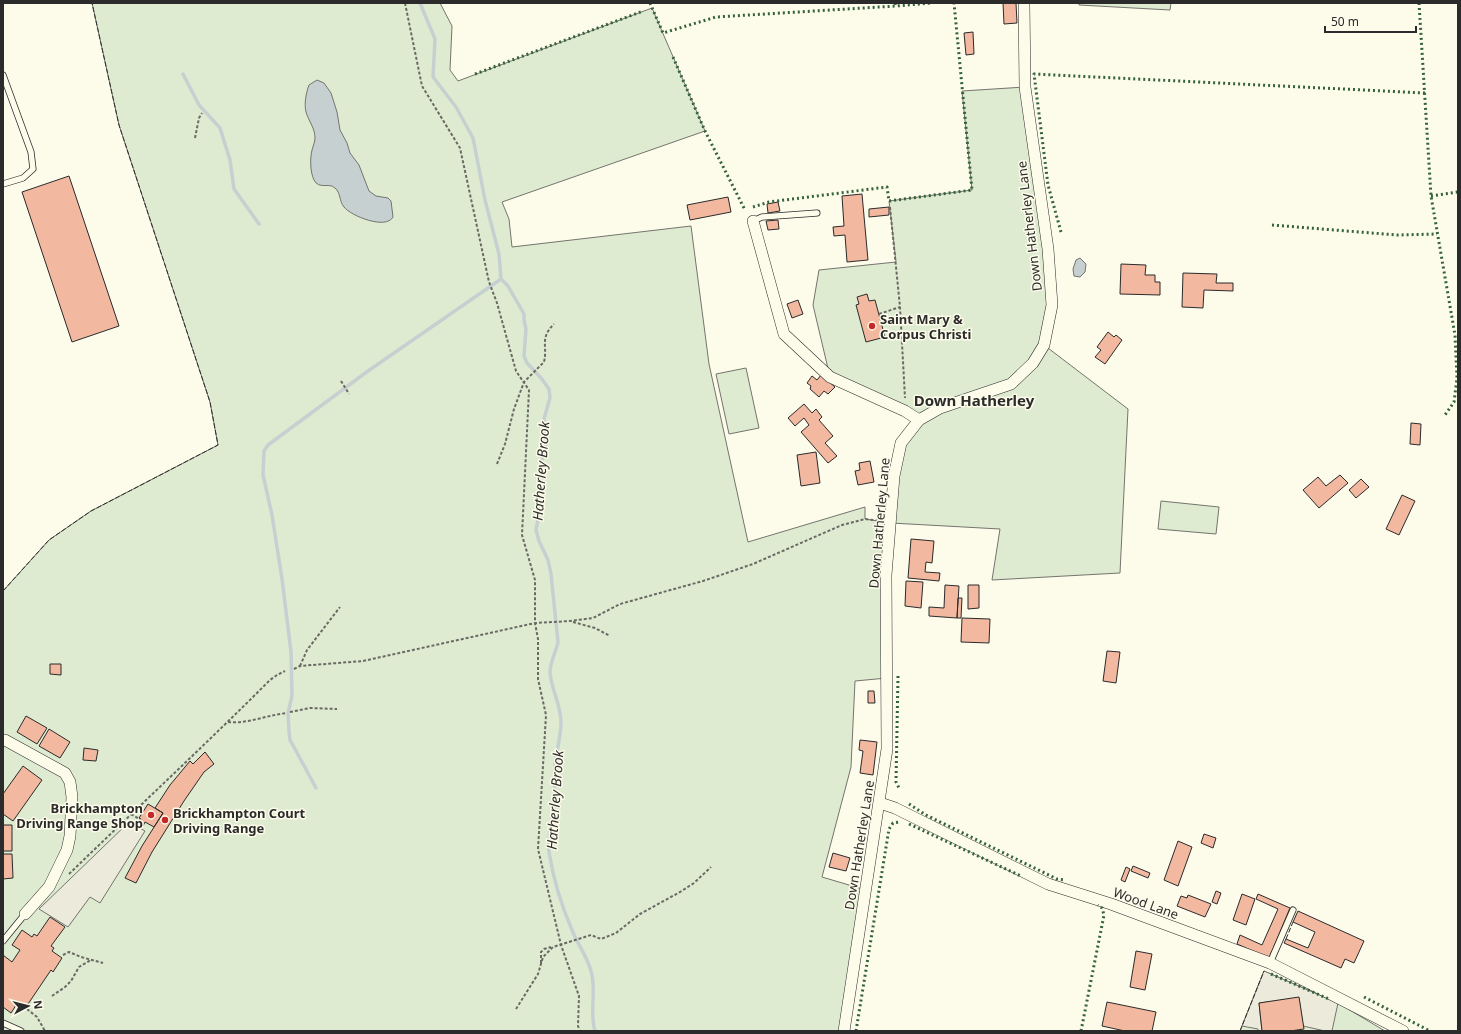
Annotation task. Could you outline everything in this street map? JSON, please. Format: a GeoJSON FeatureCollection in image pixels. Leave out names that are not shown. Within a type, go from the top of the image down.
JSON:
{"type":"FeatureCollection","features":[{"type":"Feature","properties":{"kind":"street","name":"Down Hatherley Lane"},"geometry":{"type":"LineString","coordinates":[[844,1031],[880,803],[887,749],[886,575],[894,476],[901,443],[919,420],[940,408],[1011,384],[1034,363],[1044,345],[1052,305],[1048,249],[1025,86],[1024,3]]}},
{"type":"Feature","properties":{"kind":"street"},"geometry":{"type":"LineString","coordinates":[[753,221],[784,334],[830,377],[905,411],[919,420]]}},
{"type":"Feature","properties":{"kind":"street"},"geometry":{"type":"LineString","coordinates":[[5,740],[65,773],[70,782],[72,818],[67,850],[49,887],[25,914]]}},
{"type":"Feature","properties":{"kind":"street","name":"Wood Lane"},"geometry":{"type":"LineString","coordinates":[[880,803],[895,808],[1048,884],[1111,904],[1270,963],[1403,1031]]}},
{"type":"Feature","properties":{"kind":"lane"},"geometry":{"type":"LineString","coordinates":[[3,75],[31,152],[33,169],[23,178],[3,184]]}},
{"type":"Feature","properties":{"kind":"lane"},"geometry":{"type":"LineString","coordinates":[[753,221],[762,217],[817,213]]}},
{"type":"Feature","properties":{"kind":"lane"},"geometry":{"type":"LineString","coordinates":[[1270,963],[1294,910]]}},
{"type":"Feature","properties":{"kind":"lane"},"geometry":{"type":"LineString","coordinates":[[3,941],[25,914]]}},
{"type":"Feature","properties":{"kind":"lane"},"geometry":{"type":"LineString","coordinates":[[3,1023],[21,1031]]}},
{"type":"Feature","properties":{"kind":"path"},"geometry":{"type":"LineString","coordinates":[[405,3],[422,86],[460,148],[489,282],[497,302],[516,371],[529,390],[522,535],[535,580],[535,623],[538,639],[538,679],[546,715],[538,848],[561,945],[579,996],[578,1026],[580,1031]]}},
{"type":"Feature","properties":{"kind":"path"},"geometry":{"type":"LineString","coordinates":[[195,138],[202,113]]}},
{"type":"Feature","properties":{"kind":"path"},"geometry":{"type":"LineString","coordinates":[[890,207],[900,307],[905,411]]}},
{"type":"Feature","properties":{"kind":"path"},"geometry":{"type":"LineString","coordinates":[[879,314],[900,307]]}},
{"type":"Feature","properties":{"kind":"path"},"geometry":{"type":"LineString","coordinates":[[497,464],[505,444],[514,409],[524,382],[544,362],[544,342],[549,329],[554,324]]}},
{"type":"Feature","properties":{"kind":"path"},"geometry":{"type":"LineString","coordinates":[[341,381],[349,394]]}},
{"type":"Feature","properties":{"kind":"path"},"geometry":{"type":"LineString","coordinates":[[294,669],[300,666],[363,661],[535,623],[593,618],[620,604],[702,581],[753,564],[842,525],[865,519],[891,523]]}},
{"type":"Feature","properties":{"kind":"path"},"geometry":{"type":"LineString","coordinates":[[300,666],[307,650],[340,607]]}},
{"type":"Feature","properties":{"kind":"path"},"geometry":{"type":"LineString","coordinates":[[570,621],[590,626],[610,636]]}},
{"type":"Feature","properties":{"kind":"path"},"geometry":{"type":"LineString","coordinates":[[66,876],[164,784],[270,680],[285,671]]}},
{"type":"Feature","properties":{"kind":"path"},"geometry":{"type":"LineString","coordinates":[[228,722],[238,723],[250,721],[275,714],[288,713],[310,708],[337,709]]}},
{"type":"Feature","properties":{"kind":"path"},"geometry":{"type":"LineString","coordinates":[[131,814],[141,820]]}},
{"type":"Feature","properties":{"kind":"path"},"geometry":{"type":"LineString","coordinates":[[541,964],[541,952],[544,949],[561,945],[584,936],[591,935],[601,940],[616,933],[640,914],[694,883],[711,867]]}},
{"type":"Feature","properties":{"kind":"path"},"geometry":{"type":"LineString","coordinates":[[516,1009],[538,974],[543,957],[552,947]]}},
{"type":"Feature","properties":{"kind":"path"},"geometry":{"type":"LineString","coordinates":[[63,955],[69,952],[103,963]]}},
{"type":"Feature","properties":{"kind":"path"},"geometry":{"type":"LineString","coordinates":[[52,996],[71,981],[79,967],[91,960]]}},
{"type":"Feature","properties":{"kind":"path"},"geometry":{"type":"LineString","coordinates":[[27,1009],[37,1017],[45,1031]]}},
{"type":"Feature","properties":{"kind":"green space"},"geometry":{"type":"Polygon","coordinates":[[[92,3],[440,3],[452,26],[450,70],[458,81],[652,8],[705,131],[502,202],[509,219],[512,247],[691,226],[709,364],[748,542],[865,507],[865,519],[891,523],[887,678],[855,681],[851,767],[822,877],[866,890],[844,1031],[3,1031],[3,591],[49,540],[91,511],[218,445],[210,402],[119,125],[92,3]]]}},
{"type":"Feature","properties":{"kind":"green space"},"geometry":{"type":"Polygon","coordinates":[[[1079,3],[1171,3],[1170,10],[1079,5],[1079,3]]]}},
{"type":"Feature","properties":{"kind":"green space"},"geometry":{"type":"Polygon","coordinates":[[[1025,87],[1052,305],[1044,345],[1128,409],[1120,573],[992,580],[1000,529],[891,523],[901,443],[919,420],[830,377],[813,305],[819,270],[896,262],[889,201],[972,190],[962,91],[1025,87]]]}},
{"type":"Feature","properties":{"kind":"green space"},"geometry":{"type":"Polygon","coordinates":[[[746,368],[759,428],[729,434],[716,374],[746,368]]]}},
{"type":"Feature","properties":{"kind":"green space"},"geometry":{"type":"Polygon","coordinates":[[[1161,501],[1219,507],[1216,534],[1158,529],[1161,501]]]}},
{"type":"Feature","properties":{"kind":"green space"},"geometry":{"type":"Polygon","coordinates":[[[1264,971],[1338,1003],[1385,1031],[1240,1031],[1264,971]]]}},
{"type":"Feature","properties":{"kind":"shaded area"},"geometry":{"type":"Polygon","coordinates":[[[317,80],[324,83],[331,93],[337,112],[340,130],[347,143],[350,153],[359,165],[369,191],[376,196],[388,198],[391,201],[393,217],[389,221],[376,222],[361,218],[348,211],[341,202],[338,192],[333,186],[319,185],[314,180],[311,169],[311,153],[315,140],[315,134],[305,109],[305,102],[309,85],[317,80]]]}},
{"type":"Feature","properties":{"kind":"shaded area"},"geometry":{"type":"Polygon","coordinates":[[[1080,258],[1086,264],[1085,272],[1080,277],[1074,276],[1073,269],[1076,260],[1080,258]]]}},
{"type":"Feature","properties":{"kind":"shaded area"},"geometry":{"type":"Polygon","coordinates":[[[129,822],[145,831],[100,903],[90,897],[68,927],[39,909],[129,822]]]}},
{"type":"Feature","properties":{"kind":"shaded area"},"geometry":{"type":"Polygon","coordinates":[[[1264,971],[1338,1003],[1332,1031],[1303,1026],[1299,998],[1259,1003],[1262,1031],[1242,1026],[1264,971]]]}},
{"type":"Feature","properties":{"kind":"building"},"geometry":{"type":"Polygon","coordinates":[[[1003,3],[1016,3],[1017,23],[1004,24],[1003,3]]]}},
{"type":"Feature","properties":{"kind":"building"},"geometry":{"type":"Polygon","coordinates":[[[973,32],[974,54],[966,55],[964,33],[973,32]]]}},
{"type":"Feature","properties":{"kind":"building"},"geometry":{"type":"Polygon","coordinates":[[[69,176],[119,326],[72,342],[22,192],[69,176]]]}},
{"type":"Feature","properties":{"kind":"building"},"geometry":{"type":"Polygon","coordinates":[[[862,194],[868,260],[847,262],[845,235],[834,236],[833,227],[844,226],[842,196],[862,194]]]}},
{"type":"Feature","properties":{"kind":"building"},"geometry":{"type":"Polygon","coordinates":[[[728,197],[731,212],[690,220],[687,205],[728,197]]]}},
{"type":"Feature","properties":{"kind":"building"},"geometry":{"type":"Polygon","coordinates":[[[778,202],[780,211],[768,213],[767,204],[778,202]]]}},
{"type":"Feature","properties":{"kind":"building"},"geometry":{"type":"Polygon","coordinates":[[[889,207],[889,215],[869,217],[869,209],[889,207]]]}},
{"type":"Feature","properties":{"kind":"building"},"geometry":{"type":"Polygon","coordinates":[[[778,220],[779,229],[768,230],[766,221],[778,220]]]}},
{"type":"Feature","properties":{"kind":"building"},"geometry":{"type":"Polygon","coordinates":[[[1121,264],[1146,265],[1145,275],[1155,275],[1155,282],[1160,282],[1160,295],[1120,294],[1121,264]]]}},
{"type":"Feature","properties":{"kind":"building"},"geometry":{"type":"Polygon","coordinates":[[[1183,273],[1217,274],[1216,283],[1233,283],[1233,291],[1204,290],[1203,308],[1182,307],[1183,273]]]}},
{"type":"Feature","properties":{"kind":"building","name":"Saint Mary & Corpus Christi"},"geometry":{"type":"Polygon","coordinates":[[[867,294],[869,301],[875,300],[885,337],[866,342],[856,305],[859,304],[857,297],[867,294]]]}},
{"type":"Feature","properties":{"kind":"building"},"geometry":{"type":"Polygon","coordinates":[[[798,300],[803,314],[792,318],[787,304],[798,300]]]}},
{"type":"Feature","properties":{"kind":"building"},"geometry":{"type":"Polygon","coordinates":[[[1108,332],[1114,337],[1116,335],[1122,340],[1105,364],[1095,357],[1101,350],[1097,347],[1108,332]]]}},
{"type":"Feature","properties":{"kind":"building"},"geometry":{"type":"Polygon","coordinates":[[[821,375],[835,387],[828,394],[824,391],[819,397],[810,389],[811,386],[807,383],[812,376],[817,380],[821,375]]]}},
{"type":"Feature","properties":{"kind":"building"},"geometry":{"type":"Polygon","coordinates":[[[804,404],[812,413],[816,409],[822,417],[819,420],[833,436],[825,443],[837,456],[828,463],[801,432],[809,425],[804,418],[795,426],[788,418],[804,404]]]}},
{"type":"Feature","properties":{"kind":"building"},"geometry":{"type":"Polygon","coordinates":[[[1411,423],[1421,424],[1420,445],[1410,444],[1411,423]]]}},
{"type":"Feature","properties":{"kind":"building"},"geometry":{"type":"Polygon","coordinates":[[[816,452],[820,483],[801,486],[797,455],[816,452]]]}},
{"type":"Feature","properties":{"kind":"building"},"geometry":{"type":"Polygon","coordinates":[[[870,461],[874,482],[858,485],[855,471],[860,470],[859,463],[870,461]]]}},
{"type":"Feature","properties":{"kind":"building"},"geometry":{"type":"Polygon","coordinates":[[[1340,475],[1348,483],[1319,508],[1303,490],[1318,477],[1326,486],[1340,475]]]}},
{"type":"Feature","properties":{"kind":"building"},"geometry":{"type":"Polygon","coordinates":[[[1361,479],[1369,487],[1356,498],[1349,490],[1361,479]]]}},
{"type":"Feature","properties":{"kind":"building"},"geometry":{"type":"Polygon","coordinates":[[[1402,495],[1415,501],[1399,535],[1386,529],[1402,495]]]}},
{"type":"Feature","properties":{"kind":"building"},"geometry":{"type":"Polygon","coordinates":[[[911,539],[934,541],[932,563],[926,562],[925,572],[940,573],[939,581],[908,578],[911,539]]]}},
{"type":"Feature","properties":{"kind":"building"},"geometry":{"type":"Polygon","coordinates":[[[906,581],[923,582],[921,608],[905,606],[906,581]]]}},
{"type":"Feature","properties":{"kind":"building"},"geometry":{"type":"Polygon","coordinates":[[[945,585],[959,586],[957,618],[929,616],[929,607],[944,608],[945,585]]]}},
{"type":"Feature","properties":{"kind":"building"},"geometry":{"type":"Polygon","coordinates":[[[968,585],[979,585],[979,608],[968,609],[968,585]]]}},
{"type":"Feature","properties":{"kind":"building"},"geometry":{"type":"Polygon","coordinates":[[[958,598],[962,598],[961,618],[957,618],[958,598]]]}},
{"type":"Feature","properties":{"kind":"building"},"geometry":{"type":"Polygon","coordinates":[[[962,618],[990,619],[989,643],[961,642],[962,618]]]}},
{"type":"Feature","properties":{"kind":"building"},"geometry":{"type":"Polygon","coordinates":[[[1107,651],[1120,652],[1116,683],[1103,681],[1107,651]]]}},
{"type":"Feature","properties":{"kind":"building"},"geometry":{"type":"Polygon","coordinates":[[[50,664],[61,664],[61,675],[50,674],[50,664]]]}},
{"type":"Feature","properties":{"kind":"building"},"geometry":{"type":"Polygon","coordinates":[[[868,691],[874,691],[875,703],[868,703],[868,691]]]}},
{"type":"Feature","properties":{"kind":"building"},"geometry":{"type":"Polygon","coordinates":[[[26,716],[47,728],[37,744],[17,732],[26,716]]]}},
{"type":"Feature","properties":{"kind":"building"},"geometry":{"type":"Polygon","coordinates":[[[49,729],[70,742],[60,758],[39,746],[49,729]]]}},
{"type":"Feature","properties":{"kind":"building"},"geometry":{"type":"Polygon","coordinates":[[[860,740],[877,742],[873,775],[860,773],[863,751],[859,750],[860,740]]]}},
{"type":"Feature","properties":{"kind":"building"},"geometry":{"type":"Polygon","coordinates":[[[84,748],[98,750],[96,761],[83,760],[84,748]]]}},
{"type":"Feature","properties":{"kind":"building","name":"Brickhampton Court Driving Range"},"geometry":{"type":"Polygon","coordinates":[[[205,752],[214,764],[204,772],[184,801],[152,852],[136,883],[125,878],[142,846],[163,813],[155,808],[170,785],[190,761],[193,764],[205,752]]]}},
{"type":"Feature","properties":{"kind":"building"},"geometry":{"type":"Polygon","coordinates":[[[23,766],[42,780],[13,821],[3,814],[3,794],[23,766]]]}},
{"type":"Feature","properties":{"kind":"building","name":"Brickhampton Driving Range Shop"},"geometry":{"type":"Polygon","coordinates":[[[148,804],[163,813],[154,827],[145,822],[143,826],[138,824],[141,819],[139,818],[148,804]]]}},
{"type":"Feature","properties":{"kind":"building"},"geometry":{"type":"Polygon","coordinates":[[[3,825],[12,825],[12,851],[3,851],[3,825]]]}},
{"type":"Feature","properties":{"kind":"building"},"geometry":{"type":"Polygon","coordinates":[[[1204,834],[1216,838],[1213,848],[1201,843],[1204,834]]]}},
{"type":"Feature","properties":{"kind":"building"},"geometry":{"type":"Polygon","coordinates":[[[1178,841],[1192,847],[1178,886],[1164,880],[1178,841]]]}},
{"type":"Feature","properties":{"kind":"building"},"geometry":{"type":"Polygon","coordinates":[[[833,853],[850,858],[846,871],[829,867],[833,853]]]}},
{"type":"Feature","properties":{"kind":"building"},"geometry":{"type":"Polygon","coordinates":[[[3,854],[12,854],[13,878],[3,879],[3,854]]]}},
{"type":"Feature","properties":{"kind":"building"},"geometry":{"type":"Polygon","coordinates":[[[1133,866],[1150,873],[1148,878],[1131,871],[1133,866]]]}},
{"type":"Feature","properties":{"kind":"building"},"geometry":{"type":"Polygon","coordinates":[[[1126,867],[1130,869],[1125,882],[1121,880],[1126,867]]]}},
{"type":"Feature","properties":{"kind":"building"},"geometry":{"type":"Polygon","coordinates":[[[1216,891],[1221,893],[1217,904],[1212,902],[1216,891]]]}},
{"type":"Feature","properties":{"kind":"building"},"geometry":{"type":"Polygon","coordinates":[[[1242,894],[1255,899],[1246,925],[1233,920],[1242,894]]]}},
{"type":"Feature","properties":{"kind":"building"},"geometry":{"type":"Polygon","coordinates":[[[1258,894],[1290,908],[1269,958],[1237,944],[1240,935],[1262,945],[1278,909],[1256,899],[1258,894]]]}},
{"type":"Feature","properties":{"kind":"building"},"geometry":{"type":"Polygon","coordinates":[[[1188,895],[1211,904],[1205,917],[1177,906],[1181,896],[1187,898],[1188,895]]]}},
{"type":"Feature","properties":{"kind":"building"},"geometry":{"type":"Polygon","coordinates":[[[1298,911],[1364,941],[1354,963],[1345,959],[1341,968],[1284,943],[1286,939],[1308,948],[1315,932],[1293,922],[1298,911]]]}},
{"type":"Feature","properties":{"kind":"building"},"geometry":{"type":"Polygon","coordinates":[[[50,917],[65,927],[51,946],[54,948],[52,951],[62,958],[53,972],[51,970],[26,1007],[18,1002],[11,1013],[3,1007],[3,955],[12,962],[20,950],[12,945],[22,930],[32,937],[34,934],[37,936],[50,917]]]}},
{"type":"Feature","properties":{"kind":"building"},"geometry":{"type":"Polygon","coordinates":[[[1136,951],[1152,954],[1145,990],[1130,987],[1136,951]]]}},
{"type":"Feature","properties":{"kind":"building"},"geometry":{"type":"Polygon","coordinates":[[[1299,997],[1304,1029],[1290,1031],[1262,1031],[1259,1003],[1299,997]]]}},
{"type":"Feature","properties":{"kind":"building"},"geometry":{"type":"Polygon","coordinates":[[[1107,1002],[1156,1012],[1152,1031],[1125,1031],[1102,1026],[1107,1002]]]}},
{"type":"Feature","properties":{"kind":"waterway","name":"Hatherley Brook"},"geometry":{"type":"LineString","coordinates":[[420,3],[435,39],[433,77],[456,107],[473,138],[485,200],[499,254],[501,279],[508,286],[524,314],[526,329],[524,356],[527,363],[549,389],[550,398],[544,419],[543,431],[546,444],[540,467],[538,497],[540,509],[536,530],[539,541],[548,560],[551,574],[558,642],[550,672],[552,685],[560,711],[561,725],[555,764],[554,806],[549,836],[549,852],[561,902],[591,971],[593,979],[593,1024],[595,1031]]}},
{"type":"Feature","properties":{"kind":"waterway"},"geometry":{"type":"LineString","coordinates":[[183,74],[199,105],[220,128],[230,160],[234,189],[259,224]]}},
{"type":"Feature","properties":{"kind":"waterway"},"geometry":{"type":"LineString","coordinates":[[316,788],[290,740],[288,713],[292,696],[291,652],[272,515],[263,475],[264,451],[268,445],[368,371],[501,279]]}},
{"type":"Feature","properties":{"kind":"hedge"},"geometry":{"type":"LineString","coordinates":[[650,3],[663,33],[716,17],[896,6]]}},
{"type":"Feature","properties":{"kind":"hedge"},"geometry":{"type":"LineString","coordinates":[[895,3],[896,6],[932,3]]}},
{"type":"Feature","properties":{"kind":"hedge"},"geometry":{"type":"LineString","coordinates":[[753,207],[769,202],[887,187],[889,201],[972,190],[954,3]]}},
{"type":"Feature","properties":{"kind":"hedge"},"geometry":{"type":"LineString","coordinates":[[1419,3],[1431,196],[1455,335],[1457,378],[1454,402],[1445,415]]}},
{"type":"Feature","properties":{"kind":"hedge"},"geometry":{"type":"LineString","coordinates":[[475,74],[643,11]]}},
{"type":"Feature","properties":{"kind":"hedge"},"geometry":{"type":"LineString","coordinates":[[673,57],[705,131],[745,210]]}},
{"type":"Feature","properties":{"kind":"hedge"},"geometry":{"type":"LineString","coordinates":[[1061,232],[1048,185],[1034,74],[1425,93]]}},
{"type":"Feature","properties":{"kind":"hedge"},"geometry":{"type":"LineString","coordinates":[[1431,196],[1458,192]]}},
{"type":"Feature","properties":{"kind":"hedge"},"geometry":{"type":"LineString","coordinates":[[1272,225],[1397,235],[1437,234]]}},
{"type":"Feature","properties":{"kind":"hedge"},"geometry":{"type":"LineString","coordinates":[[898,676],[896,782],[900,790]]}},
{"type":"Feature","properties":{"kind":"hedge"},"geometry":{"type":"LineString","coordinates":[[909,804],[926,815],[1057,879],[1065,880]]}},
{"type":"Feature","properties":{"kind":"hedge"},"geometry":{"type":"LineString","coordinates":[[856,1031],[889,829],[893,823],[899,822]]}},
{"type":"Feature","properties":{"kind":"hedge"},"geometry":{"type":"LineString","coordinates":[[909,824],[1021,876]]}},
{"type":"Feature","properties":{"kind":"hedge"},"geometry":{"type":"LineString","coordinates":[[1081,1031],[1104,915],[1102,908],[1098,905]]}},
{"type":"Feature","properties":{"kind":"hedge"},"geometry":{"type":"LineString","coordinates":[[1271,974],[1329,999]]}},
{"type":"Feature","properties":{"kind":"hedge"},"geometry":{"type":"LineString","coordinates":[[1364,997],[1430,1031]]}},
{"type":"Feature","properties":{"kind":"fence"},"geometry":{"type":"LineString","coordinates":[[3,591],[49,540],[91,511],[218,445],[210,402],[119,125],[92,3]]}},
{"type":"Feature","properties":{"kind":"fence"},"geometry":{"type":"LineString","coordinates":[[1286,939],[1293,922]]}},
{"type":"Feature","properties":{"kind":"fence"},"geometry":{"type":"LineString","coordinates":[[1240,1031],[1264,971]]}},
{"type":"Feature","properties":{"kind":"place","name":"Saint Mary & Corpus Christi"},"geometry":{"type":"Point","coordinates":[872,326]}},
{"type":"Feature","properties":{"kind":"place","name":"Brickhampton Driving Range Shop"},"geometry":{"type":"Point","coordinates":[151,815]}},
{"type":"Feature","properties":{"kind":"place","name":"Brickhampton Court Driving Range"},"geometry":{"type":"Point","coordinates":[165,820]}},
{"type":"Feature","properties":{"kind":"district","name":"Down Hatherley"},"geometry":{"type":"Point","coordinates":[974,401]}}]}
